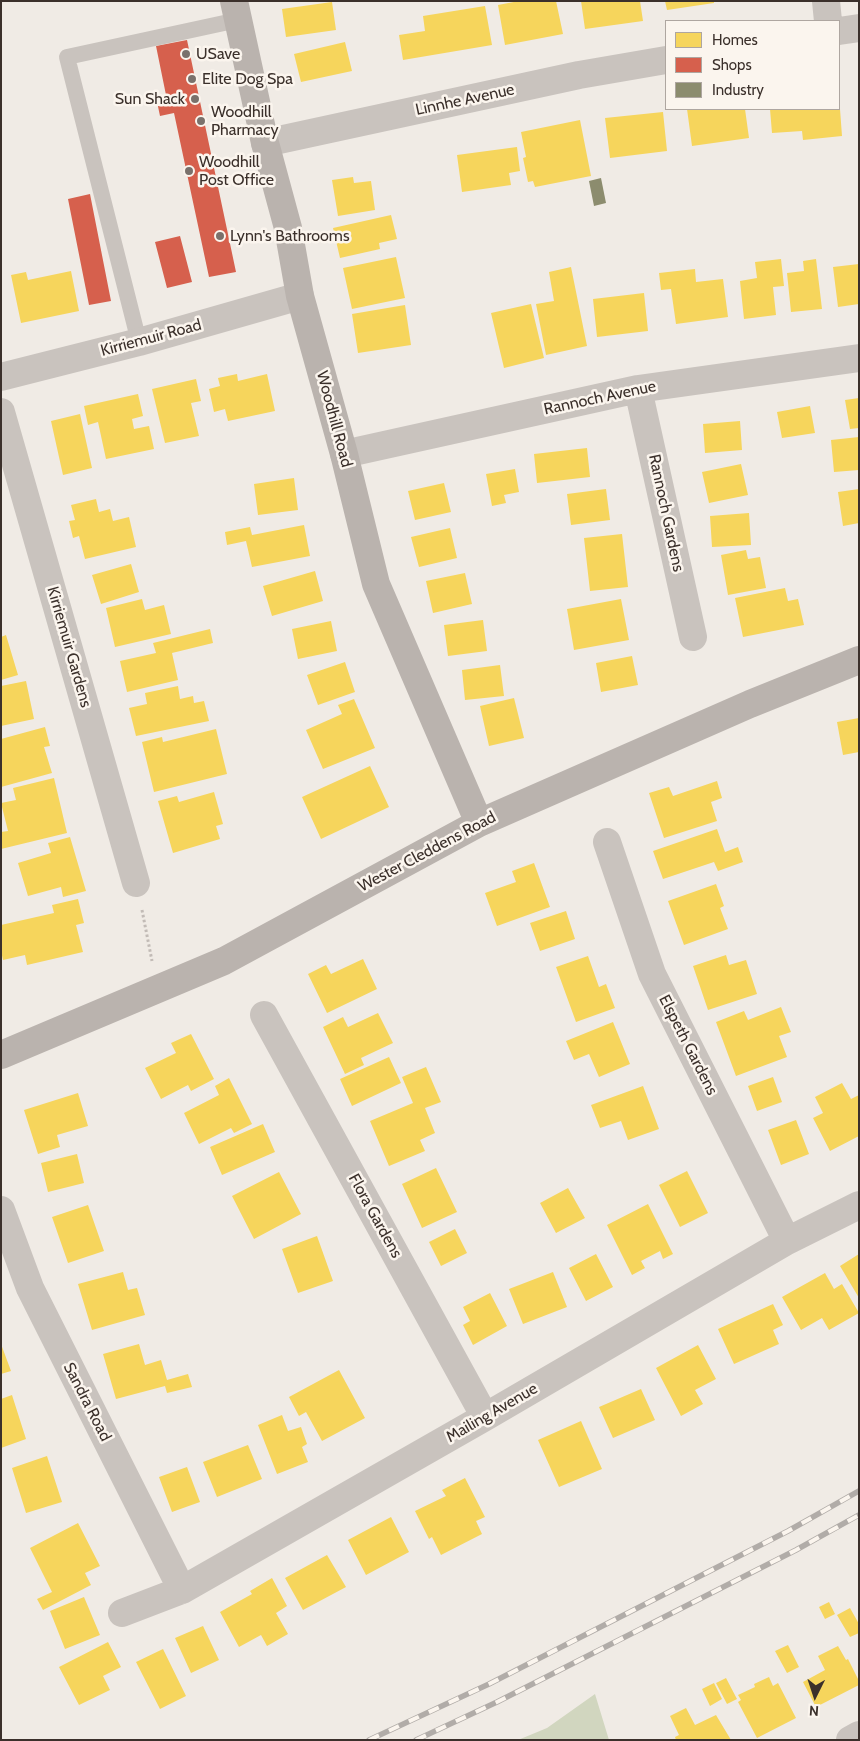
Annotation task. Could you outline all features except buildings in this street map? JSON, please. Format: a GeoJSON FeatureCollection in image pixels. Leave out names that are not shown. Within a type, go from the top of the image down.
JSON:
{"type":"FeatureCollection","features":[{"type":"Feature","properties":{"kind":"street"},"geometry":{"type":"LineString","coordinates":[[826,1],[828,20]]}},
{"type":"Feature","properties":{"kind":"street","name":"Woodhill Road"},"geometry":{"type":"LineString","coordinates":[[236,10],[265,143],[288,228],[300,296],[344,454],[376,584],[480,823]]}},
{"type":"Feature","properties":{"kind":"street"},"geometry":{"type":"LineString","coordinates":[[840,31],[859,28]]}},
{"type":"Feature","properties":{"kind":"street","name":"Linnhe Avenue"},"geometry":{"type":"LineString","coordinates":[[265,143],[578,75],[665,60]]}},
{"type":"Feature","properties":{"kind":"street","name":"Kirriemuir Road"},"geometry":{"type":"LineString","coordinates":[[1,377],[139,342],[300,296]]}},
{"type":"Feature","properties":{"kind":"street","name":"Rannoch Avenue"},"geometry":{"type":"LineString","coordinates":[[344,454],[638,389],[859,358]]}},
{"type":"Feature","properties":{"kind":"street","name":"Rannoch Gardens"},"geometry":{"type":"LineString","coordinates":[[638,389],[693,637]]}},
{"type":"Feature","properties":{"kind":"street","name":"Kirriemuir Gardens"},"geometry":{"type":"LineString","coordinates":[[1,412],[136,883]]}},
{"type":"Feature","properties":{"kind":"street","name":"Wester Cleddens Road"},"geometry":{"type":"LineString","coordinates":[[1,1055],[224,961],[480,823],[750,704],[859,660]]}},
{"type":"Feature","properties":{"kind":"street","name":"Elspeth Gardens"},"geometry":{"type":"LineString","coordinates":[[607,842],[652,974],[787,1241]]}},
{"type":"Feature","properties":{"kind":"street","name":"Flora Gardens"},"geometry":{"type":"LineString","coordinates":[[264,1015],[486,1417]]}},
{"type":"Feature","properties":{"kind":"street","name":"Mailing Avenue"},"geometry":{"type":"LineString","coordinates":[[122,1613],[182,1590],[486,1417],[787,1241],[859,1205]]}},
{"type":"Feature","properties":{"kind":"street","name":"Sandra Road"},"geometry":{"type":"LineString","coordinates":[[1,1210],[30,1288],[182,1590]]}},
{"type":"Feature","properties":{"kind":"street"},"geometry":{"type":"LineString","coordinates":[[850,1740],[859,1735]]}},
{"type":"Feature","properties":{"kind":"lane"},"geometry":{"type":"LineString","coordinates":[[139,342],[67,57],[236,10]]}},
{"type":"Feature","properties":{"kind":"path"},"geometry":{"type":"LineString","coordinates":[[136,883],[158,989]]}},
{"type":"Feature","properties":{"kind":"green space"},"geometry":{"type":"Polygon","coordinates":[[[595,1694],[609,1740],[518,1740],[547,1728],[595,1694]]]}},
{"type":"Feature","properties":{"kind":"railway"},"geometry":{"type":"LineString","coordinates":[[369,1740],[489,1684],[788,1531],[859,1491]]}},
{"type":"Feature","properties":{"kind":"railway"},"geometry":{"type":"LineString","coordinates":[[416,1740],[497,1702],[796,1550],[859,1515]]}},
{"type":"Feature","properties":{"kind":"place","name":"USave"},"geometry":{"type":"Point","coordinates":[186,54]}},
{"type":"Feature","properties":{"kind":"place","name":"Elite Dog Spa"},"geometry":{"type":"Point","coordinates":[192,79]}},
{"type":"Feature","properties":{"kind":"place","name":"Sun Shack"},"geometry":{"type":"Point","coordinates":[195,99]}},
{"type":"Feature","properties":{"kind":"place","name":"Woodhill Pharmacy"},"geometry":{"type":"Point","coordinates":[201,121]}},
{"type":"Feature","properties":{"kind":"place","name":"Woodhill Post Office"},"geometry":{"type":"Point","coordinates":[189,171]}},
{"type":"Feature","properties":{"kind":"place","name":"Lynn's Bathrooms"},"geometry":{"type":"Point","coordinates":[220,236]}}]}
